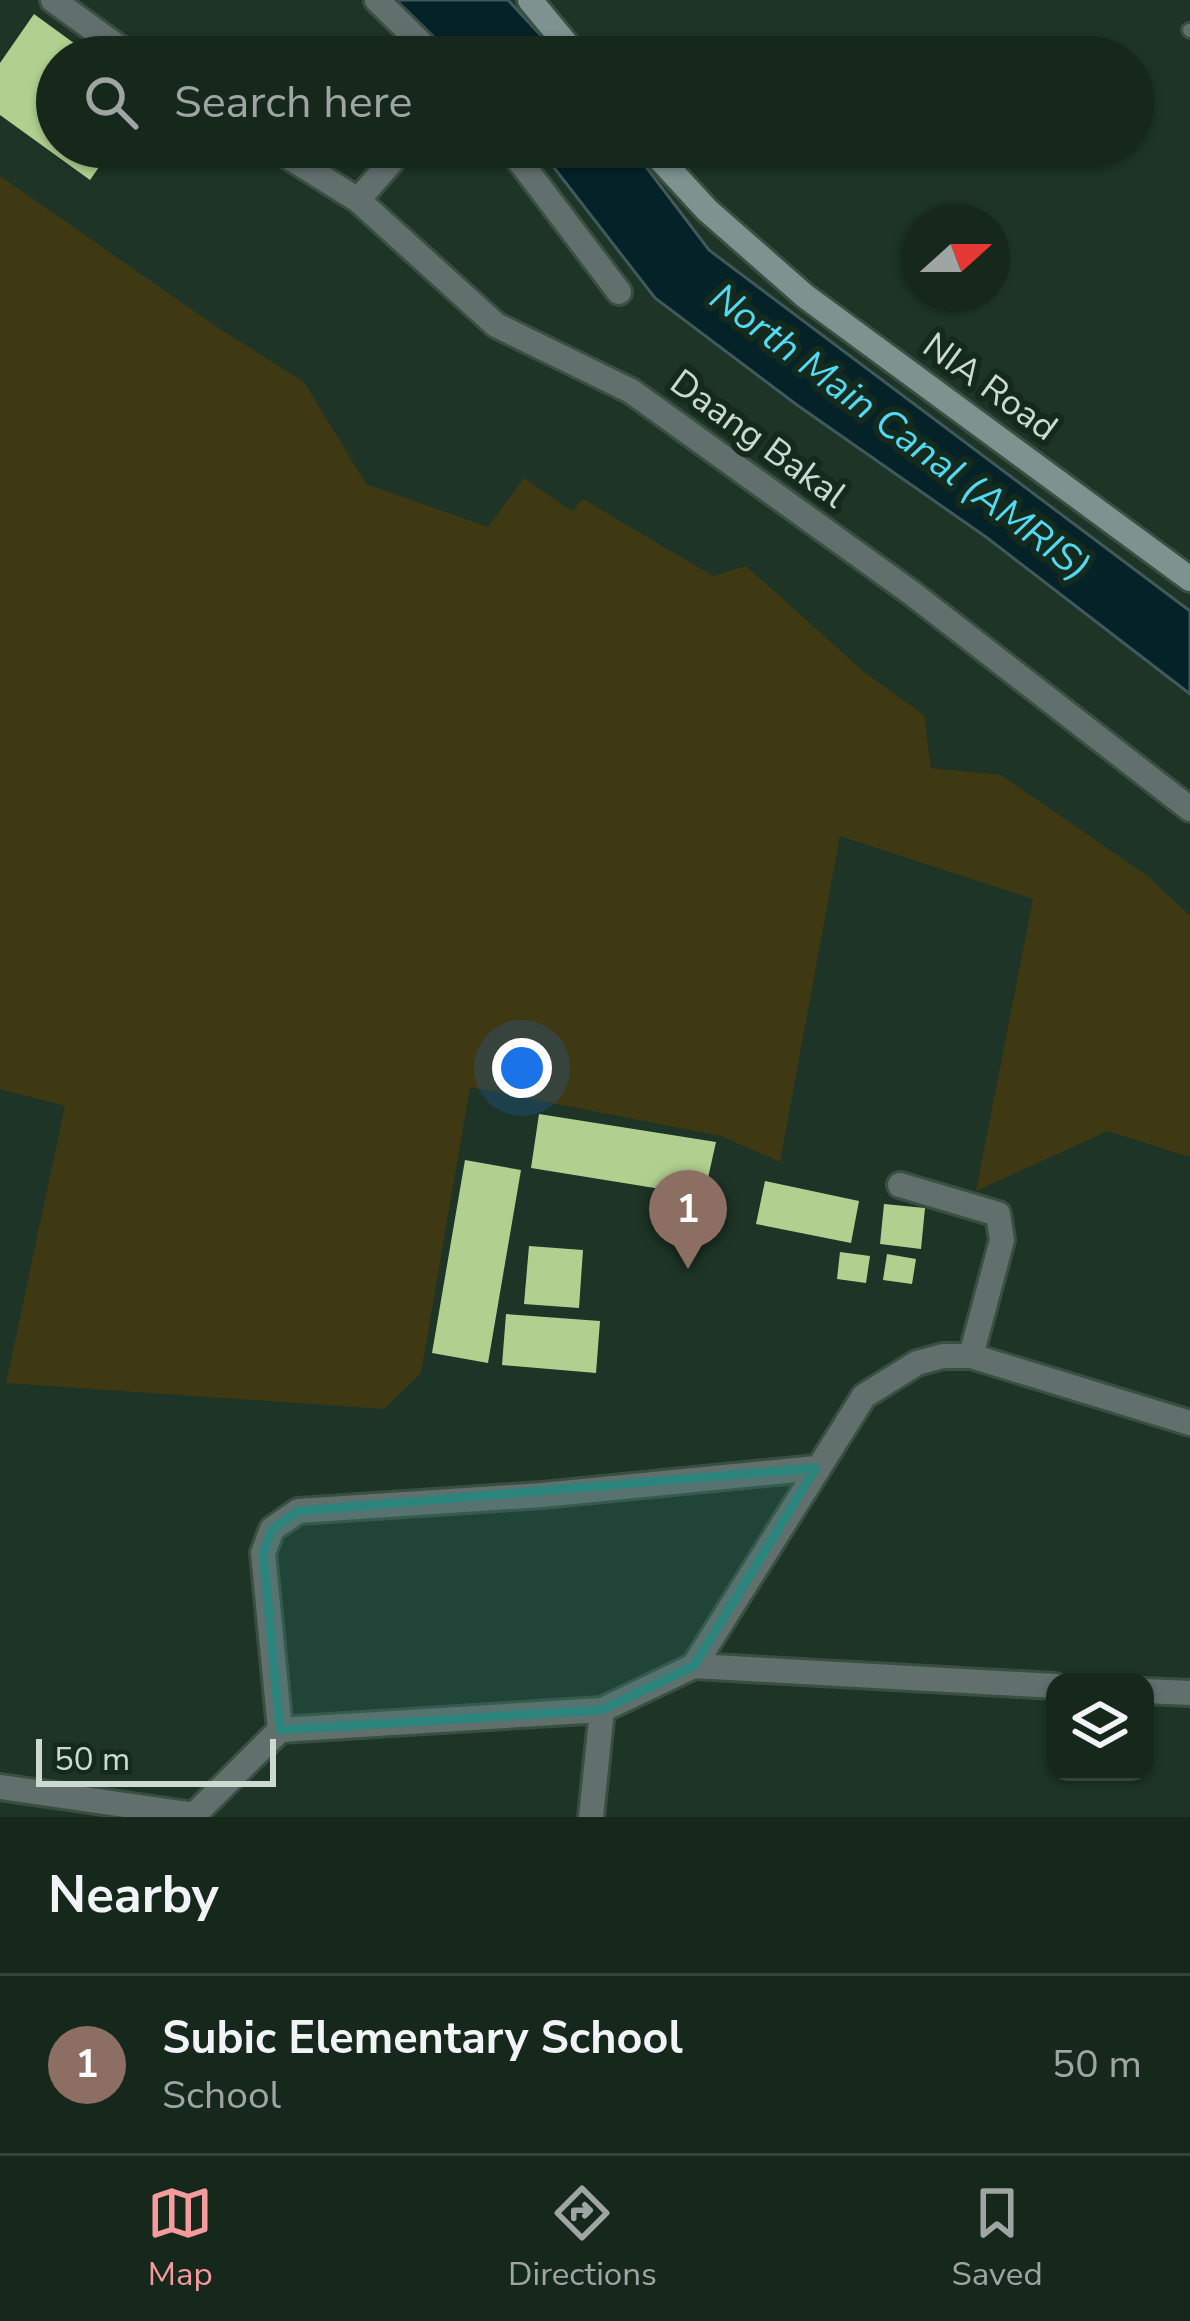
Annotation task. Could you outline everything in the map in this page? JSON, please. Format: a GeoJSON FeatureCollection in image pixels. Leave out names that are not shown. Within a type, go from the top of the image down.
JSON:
{"type":"FeatureCollection","features":[{"type":"Feature","properties":{"kind":"street"},"geometry":{"type":"LineString","coordinates":[[53,0],[102,36]]}},
{"type":"Feature","properties":{"kind":"street"},"geometry":{"type":"LineString","coordinates":[[377,0],[414,36]]}},
{"type":"Feature","properties":{"kind":"street"},"geometry":{"type":"LineString","coordinates":[[530,0],[560,36]]}},
{"type":"Feature","properties":{"kind":"street","name":"Daang Bakal"},"geometry":{"type":"LineString","coordinates":[[307,168],[358,200],[496,325],[631,392],[913,594],[1190,809]]}},
{"type":"Feature","properties":{"kind":"street"},"geometry":{"type":"LineString","coordinates":[[358,200],[386,168]]}},
{"type":"Feature","properties":{"kind":"street"},"geometry":{"type":"LineString","coordinates":[[525,168],[619,292]]}},
{"type":"Feature","properties":{"kind":"street","name":"NIA Road"},"geometry":{"type":"LineString","coordinates":[[668,168],[707,210],[805,296],[1190,579]]}},
{"type":"Feature","properties":{"kind":"street"},"geometry":{"type":"LineString","coordinates":[[901,1185],[998,1214],[1002,1240],[971,1357]]}},
{"type":"Feature","properties":{"kind":"street"},"geometry":{"type":"LineString","coordinates":[[694,1666],[864,1396],[917,1363],[943,1356],[971,1357],[1190,1424]]}},
{"type":"Feature","properties":{"kind":"street"},"geometry":{"type":"LineString","coordinates":[[280,1730],[262,1552],[272,1529],[298,1511],[542,1495],[815,1468]]}},
{"type":"Feature","properties":{"kind":"street"},"geometry":{"type":"LineString","coordinates":[[0,1787],[193,1816],[280,1730],[602,1710],[694,1666],[1046,1686]]}},
{"type":"Feature","properties":{"kind":"street"},"geometry":{"type":"LineString","coordinates":[[1154,1691],[1190,1693]]}},
{"type":"Feature","properties":{"kind":"street"},"geometry":{"type":"LineString","coordinates":[[591,1817],[602,1710]]}},
{"type":"Feature","properties":{"kind":"highlighted area"},"geometry":{"type":"Polygon","coordinates":[[[816,1468],[694,1666],[602,1710],[280,1730],[263,1553],[272,1529],[298,1511],[816,1468]]]}},
{"type":"Feature","properties":{"kind":"shaded area"},"geometry":{"type":"Polygon","coordinates":[[[0,176],[304,382],[366,484],[488,527],[524,478],[572,511],[583,499],[713,576],[746,566],[864,672],[924,715],[931,768],[1001,775],[1149,877],[1190,916],[1190,1157],[1108,1131],[976,1191],[1033,899],[840,836],[780,1162],[721,1136],[470,1087],[421,1373],[384,1409],[6,1383],[65,1106],[0,1089],[0,176]]]}},
{"type":"Feature","properties":{"kind":"water"},"geometry":{"type":"Polygon","coordinates":[[[393,0],[508,0],[541,36],[430,36],[393,0]]]}},
{"type":"Feature","properties":{"kind":"water","name":"North Main Canal (AMRIS)"},"geometry":{"type":"Polygon","coordinates":[[[554,168],[647,168],[709,250],[1190,611],[1190,694],[986,537],[797,405],[655,298],[554,168]]]}},
{"type":"Feature","properties":{"kind":"building"},"geometry":{"type":"Polygon","coordinates":[[[34,14],[64,36],[36,36],[36,141],[0,115],[0,63],[34,14]]]}},
{"type":"Feature","properties":{"kind":"building"},"geometry":{"type":"Polygon","coordinates":[[[73,168],[98,168],[90,180],[73,168]]]}},
{"type":"Feature","properties":{"kind":"building"},"geometry":{"type":"Polygon","coordinates":[[[539,1114],[716,1142],[704,1196],[531,1168],[539,1114]]]}},
{"type":"Feature","properties":{"kind":"building"},"geometry":{"type":"Polygon","coordinates":[[[465,1160],[521,1170],[488,1363],[432,1353],[465,1160]]]}},
{"type":"Feature","properties":{"kind":"building"},"geometry":{"type":"Polygon","coordinates":[[[765,1181],[859,1201],[851,1243],[756,1224],[765,1181]]]}},
{"type":"Feature","properties":{"kind":"building"},"geometry":{"type":"Polygon","coordinates":[[[884,1204],[925,1208],[921,1249],[880,1244],[884,1204]]]}},
{"type":"Feature","properties":{"kind":"building"},"geometry":{"type":"Polygon","coordinates":[[[529,1246],[583,1250],[579,1308],[524,1304],[529,1246]]]}},
{"type":"Feature","properties":{"kind":"building"},"geometry":{"type":"Polygon","coordinates":[[[840,1252],[870,1256],[866,1283],[837,1279],[840,1252]]]}},
{"type":"Feature","properties":{"kind":"building"},"geometry":{"type":"Polygon","coordinates":[[[887,1254],[916,1259],[912,1284],[883,1280],[887,1254]]]}},
{"type":"Feature","properties":{"kind":"building"},"geometry":{"type":"Polygon","coordinates":[[[506,1314],[600,1321],[596,1373],[502,1365],[506,1314]]]}},
{"type":"Feature","properties":{"kind":"place","name":"Subic Elementary School"},"geometry":{"type":"Point","coordinates":[688,1269]}}]}
